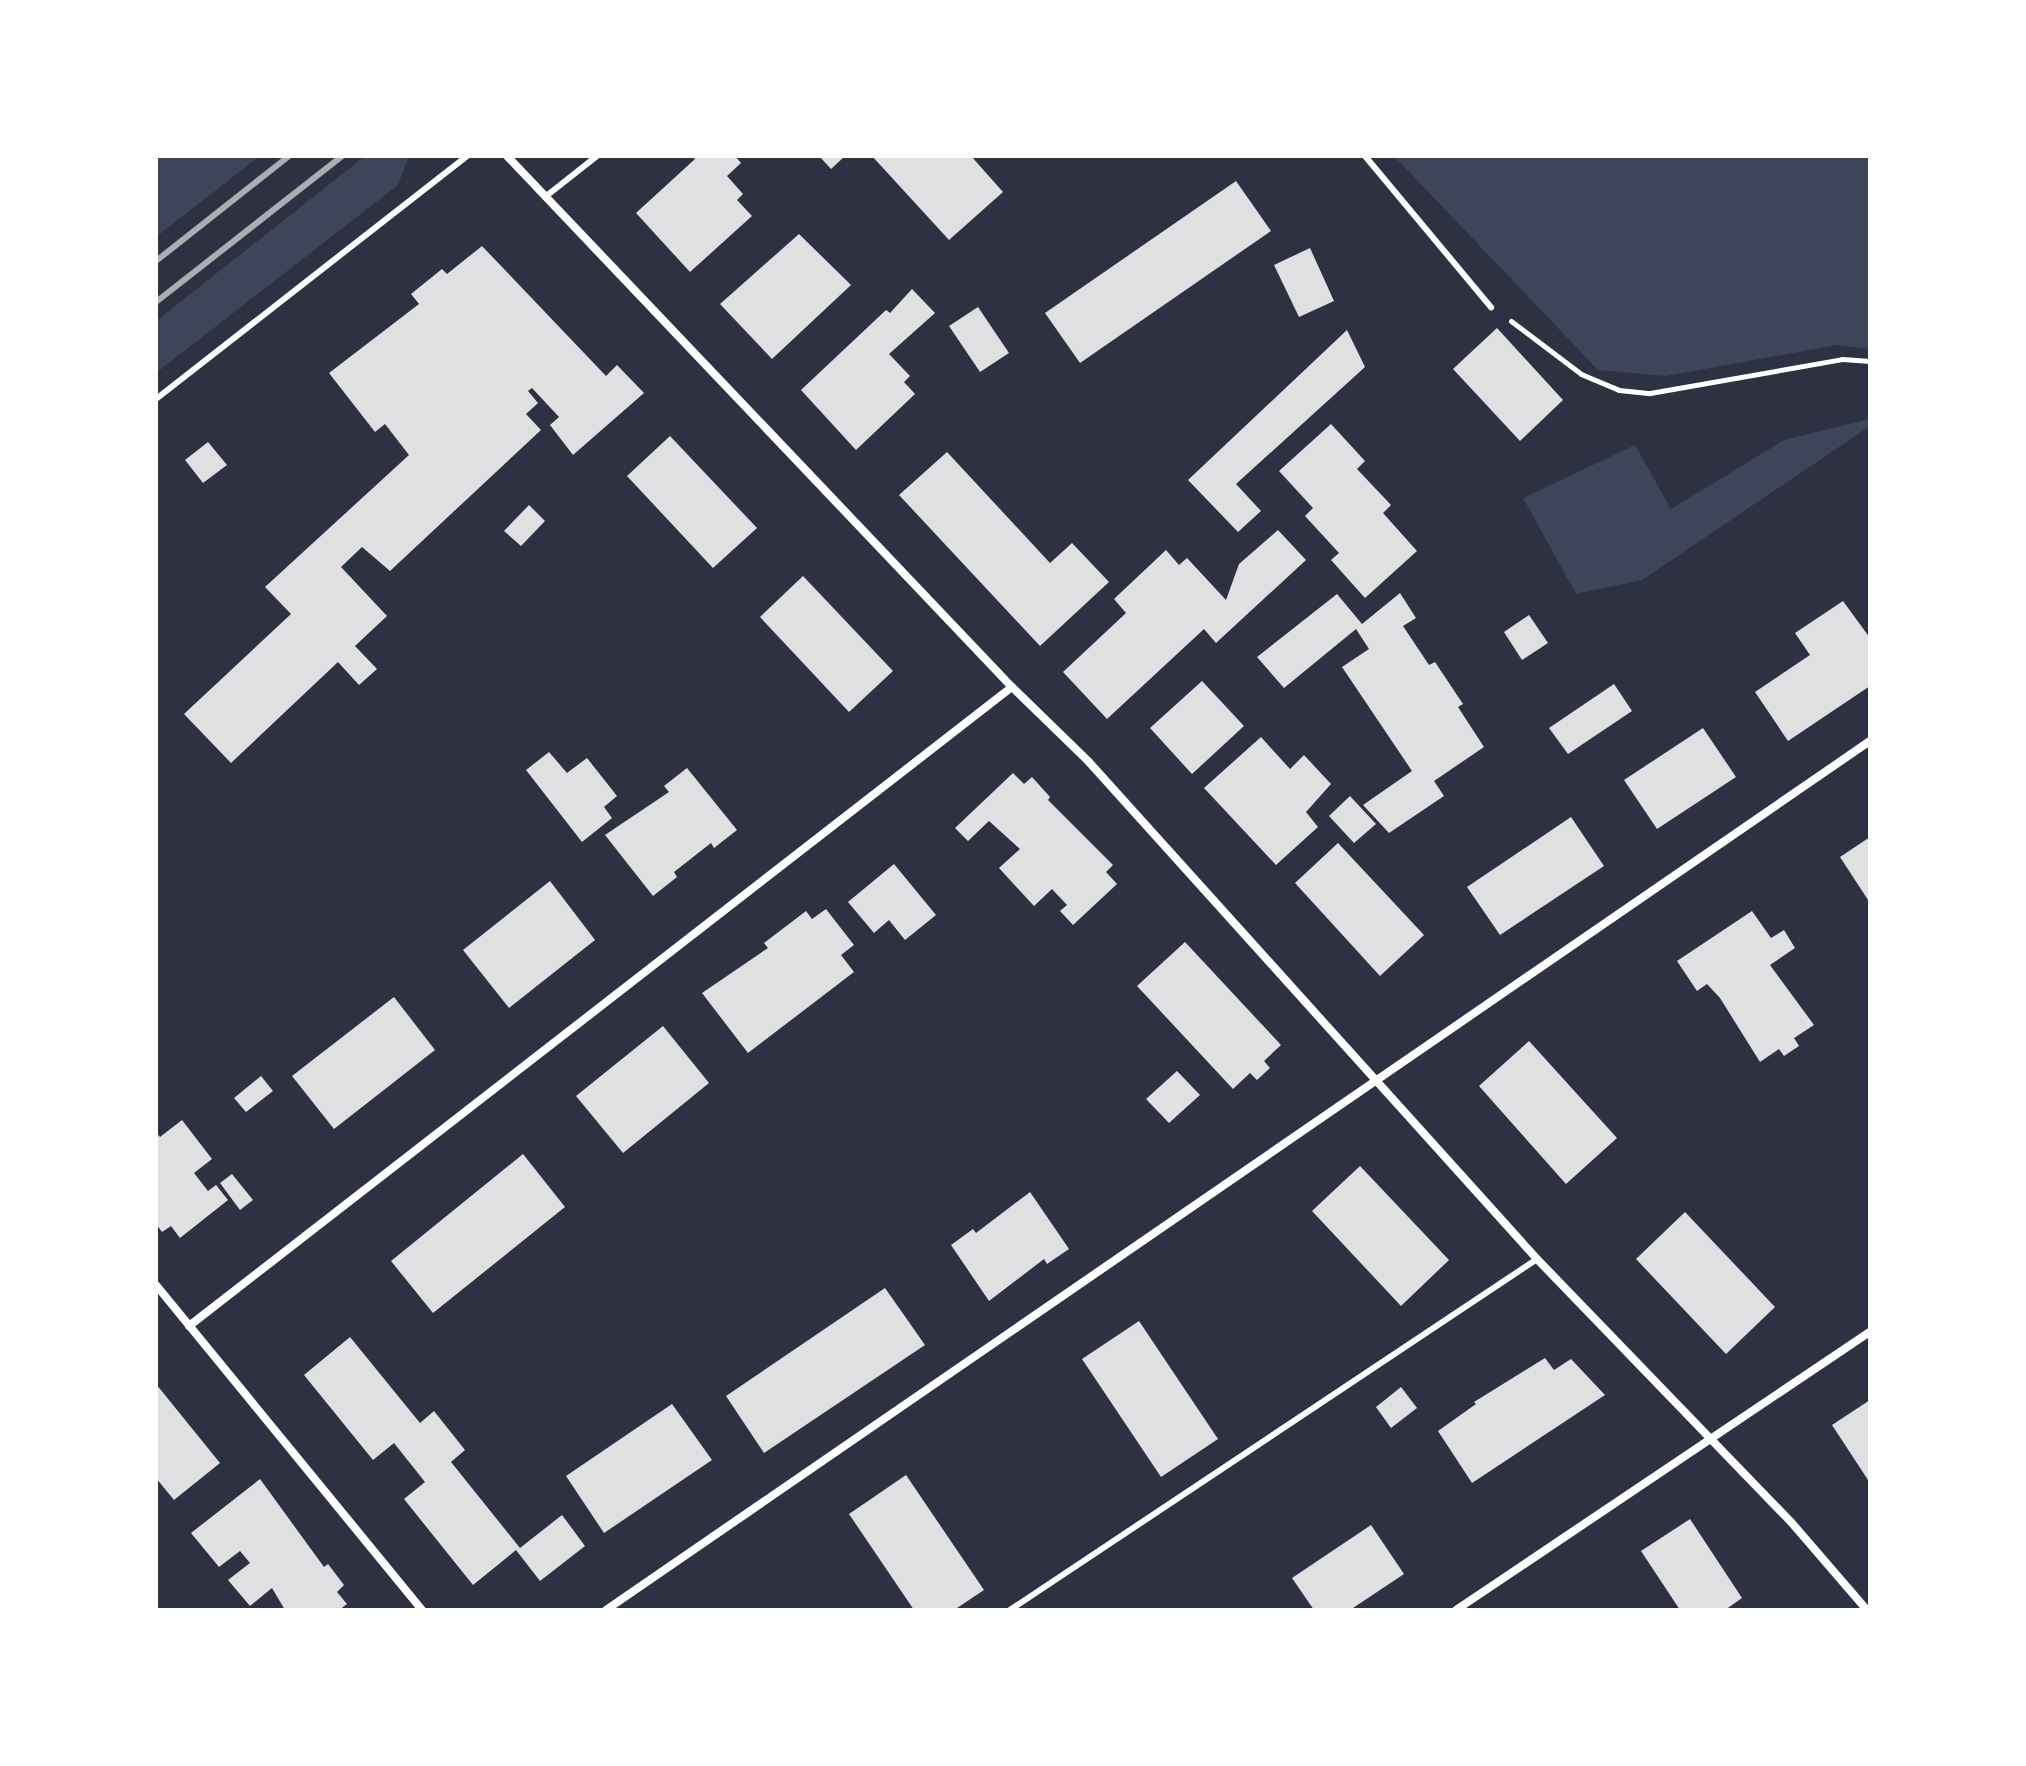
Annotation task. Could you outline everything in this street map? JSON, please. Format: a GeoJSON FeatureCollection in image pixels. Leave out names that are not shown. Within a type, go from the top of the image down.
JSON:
{"type":"FeatureCollection","features":[{"type":"Feature","properties":{"kind":"street"},"geometry":{"type":"LineString","coordinates":[[507,156],[1012,687],[1089,762],[1380,1080],[1537,1259],[1791,1522],[1867,1610]]}},
{"type":"Feature","properties":{"kind":"street"},"geometry":{"type":"LineString","coordinates":[[189,1326],[1012,687]]}},
{"type":"Feature","properties":{"kind":"street"},"geometry":{"type":"LineString","coordinates":[[606,1610],[1870,741]]}},
{"type":"Feature","properties":{"kind":"street"},"geometry":{"type":"LineString","coordinates":[[156,1285],[422,1610]]}},
{"type":"Feature","properties":{"kind":"street"},"geometry":{"type":"LineString","coordinates":[[1456,1610],[1870,1332]]}},
{"type":"Feature","properties":{"kind":"lane"},"geometry":{"type":"LineString","coordinates":[[156,399],[467,156]]}},
{"type":"Feature","properties":{"kind":"lane"},"geometry":{"type":"LineString","coordinates":[[545,197],[597,156]]}},
{"type":"Feature","properties":{"kind":"lane"},"geometry":{"type":"LineString","coordinates":[[1365,156],[1491,307]]}},
{"type":"Feature","properties":{"kind":"lane"},"geometry":{"type":"LineString","coordinates":[[1010,1610],[1537,1259]]}},
{"type":"Feature","properties":{"kind":"path"},"geometry":{"type":"LineString","coordinates":[[1491,307],[1581,374],[1619,390],[1650,393],[1842,359],[1870,361]]}},
{"type":"Feature","properties":{"kind":"shaded area"},"geometry":{"type":"Polygon","coordinates":[[[156,156],[260,156],[156,237],[156,156]]]}},
{"type":"Feature","properties":{"kind":"shaded area"},"geometry":{"type":"Polygon","coordinates":[[[365,156],[409,156],[398,185],[156,373],[156,321],[365,156]]]}},
{"type":"Feature","properties":{"kind":"shaded area"},"geometry":{"type":"Polygon","coordinates":[[[1394,156],[1870,156],[1870,349],[1837,345],[1666,376],[1598,370],[1394,156]]]}},
{"type":"Feature","properties":{"kind":"shaded area"},"geometry":{"type":"Polygon","coordinates":[[[1870,419],[1870,426],[1642,580],[1576,594],[1523,498],[1635,445],[1671,509],[1784,440],[1870,419]]]}},
{"type":"Feature","properties":{"kind":"building"},"geometry":{"type":"Polygon","coordinates":[[[692,156],[735,156],[741,163],[727,176],[743,194],[737,200],[752,216],[690,272],[636,213],[695,159],[692,156]]]}},
{"type":"Feature","properties":{"kind":"building"},"geometry":{"type":"Polygon","coordinates":[[[819,156],[845,156],[831,169],[819,156]]]}},
{"type":"Feature","properties":{"kind":"building"},"geometry":{"type":"Polygon","coordinates":[[[872,156],[971,156],[1003,192],[949,240],[872,156]]]}},
{"type":"Feature","properties":{"kind":"building"},"geometry":{"type":"Polygon","coordinates":[[[1236,181],[1271,231],[1080,363],[1045,313],[1236,181]]]}},
{"type":"Feature","properties":{"kind":"building"},"geometry":{"type":"Polygon","coordinates":[[[799,234],[851,285],[772,359],[720,304],[799,234]]]}},
{"type":"Feature","properties":{"kind":"building"},"geometry":{"type":"Polygon","coordinates":[[[482,246],[606,376],[617,365],[644,393],[573,455],[550,425],[559,417],[532,388],[528,391],[538,403],[526,414],[541,430],[390,571],[362,547],[341,567],[387,616],[355,646],[377,669],[359,685],[338,662],[231,763],[184,714],[291,614],[265,587],[409,455],[385,424],[375,432],[329,373],[419,304],[411,294],[442,269],[447,274],[482,246]]]}},
{"type":"Feature","properties":{"kind":"building"},"geometry":{"type":"Polygon","coordinates":[[[1310,248],[1334,301],[1299,317],[1274,265],[1310,248]]]}},
{"type":"Feature","properties":{"kind":"building"},"geometry":{"type":"Polygon","coordinates":[[[912,289],[935,313],[889,354],[910,376],[904,382],[915,394],[856,450],[801,390],[886,310],[890,313],[912,289]]]}},
{"type":"Feature","properties":{"kind":"building"},"geometry":{"type":"Polygon","coordinates":[[[978,307],[1009,353],[980,372],[949,326],[978,307]]]}},
{"type":"Feature","properties":{"kind":"building"},"geometry":{"type":"Polygon","coordinates":[[[1497,328],[1563,400],[1520,441],[1453,369],[1497,328]]]}},
{"type":"Feature","properties":{"kind":"building"},"geometry":{"type":"Polygon","coordinates":[[[1347,330],[1365,367],[1236,484],[1261,511],[1238,532],[1188,480],[1347,330]]]}},
{"type":"Feature","properties":{"kind":"building"},"geometry":{"type":"Polygon","coordinates":[[[1331,424],[1365,461],[1357,469],[1391,505],[1383,513],[1417,551],[1365,598],[1331,560],[1339,553],[1305,516],[1313,508],[1279,471],[1331,424]]]}},
{"type":"Feature","properties":{"kind":"building"},"geometry":{"type":"Polygon","coordinates":[[[670,436],[757,528],[713,568],[627,476],[670,436]]]}},
{"type":"Feature","properties":{"kind":"building"},"geometry":{"type":"Polygon","coordinates":[[[208,442],[227,465],[203,483],[185,460],[208,442]]]}},
{"type":"Feature","properties":{"kind":"building"},"geometry":{"type":"Polygon","coordinates":[[[947,452],[1050,563],[1072,543],[1109,582],[1040,646],[899,495],[947,452]]]}},
{"type":"Feature","properties":{"kind":"building"},"geometry":{"type":"Polygon","coordinates":[[[529,505],[545,521],[521,546],[504,531],[529,505]]]}},
{"type":"Feature","properties":{"kind":"building"},"geometry":{"type":"Polygon","coordinates":[[[1278,530],[1306,560],[1216,643],[1204,629],[1107,719],[1063,672],[1126,613],[1114,599],[1166,550],[1179,565],[1187,558],[1226,600],[1239,564],[1278,530]]]}},
{"type":"Feature","properties":{"kind":"building"},"geometry":{"type":"Polygon","coordinates":[[[803,576],[893,671],[849,712],[760,617],[803,576]]]}},
{"type":"Feature","properties":{"kind":"building"},"geometry":{"type":"Polygon","coordinates":[[[1400,593],[1416,618],[1403,626],[1429,665],[1435,662],[1463,704],[1458,707],[1484,747],[1434,781],[1444,796],[1389,833],[1363,805],[1412,771],[1342,667],[1369,649],[1356,629],[1284,688],[1257,657],[1337,594],[1362,624],[1400,593]]]}},
{"type":"Feature","properties":{"kind":"building"},"geometry":{"type":"Polygon","coordinates":[[[1843,601],[1870,638],[1870,686],[1788,741],[1755,692],[1810,655],[1795,633],[1843,601]]]}},
{"type":"Feature","properties":{"kind":"building"},"geometry":{"type":"Polygon","coordinates":[[[1529,615],[1548,643],[1522,660],[1504,632],[1529,615]]]}},
{"type":"Feature","properties":{"kind":"building"},"geometry":{"type":"Polygon","coordinates":[[[1202,681],[1244,726],[1192,774],[1150,728],[1202,681]]]}},
{"type":"Feature","properties":{"kind":"building"},"geometry":{"type":"Polygon","coordinates":[[[1614,684],[1632,711],[1568,754],[1549,728],[1614,684]]]}},
{"type":"Feature","properties":{"kind":"building"},"geometry":{"type":"Polygon","coordinates":[[[1703,728],[1736,777],[1657,829],[1624,780],[1703,728]]]}},
{"type":"Feature","properties":{"kind":"building"},"geometry":{"type":"Polygon","coordinates":[[[1261,737],[1290,769],[1304,755],[1331,784],[1306,812],[1318,827],[1276,865],[1204,788],[1261,737]]]}},
{"type":"Feature","properties":{"kind":"building"},"geometry":{"type":"Polygon","coordinates":[[[549,752],[567,773],[587,758],[617,796],[604,807],[612,818],[582,842],[526,770],[549,752]]]}},
{"type":"Feature","properties":{"kind":"building"},"geometry":{"type":"Polygon","coordinates":[[[687,768],[737,830],[714,848],[711,843],[674,872],[677,877],[653,896],[605,835],[669,792],[664,786],[687,768]]]}},
{"type":"Feature","properties":{"kind":"building"},"geometry":{"type":"Polygon","coordinates":[[[1013,773],[1024,784],[1032,777],[1050,797],[1048,800],[1113,865],[1106,872],[1117,884],[1073,925],[1060,911],[1067,905],[1052,889],[1034,906],[999,868],[1020,849],[989,821],[968,841],[955,828],[1013,773]]]}},
{"type":"Feature","properties":{"kind":"building"},"geometry":{"type":"Polygon","coordinates":[[[1350,796],[1376,824],[1354,843],[1329,816],[1350,796]]]}},
{"type":"Feature","properties":{"kind":"building"},"geometry":{"type":"Polygon","coordinates":[[[1571,817],[1604,866],[1500,935],[1467,887],[1571,817]]]}},
{"type":"Feature","properties":{"kind":"building"},"geometry":{"type":"Polygon","coordinates":[[[1870,837],[1870,903],[1840,857],[1870,837]]]}},
{"type":"Feature","properties":{"kind":"building"},"geometry":{"type":"Polygon","coordinates":[[[1338,843],[1424,935],[1380,976],[1295,883],[1338,843]]]}},
{"type":"Feature","properties":{"kind":"building"},"geometry":{"type":"Polygon","coordinates":[[[894,864],[936,915],[905,940],[889,920],[874,933],[848,902],[894,864]]]}},
{"type":"Feature","properties":{"kind":"building"},"geometry":{"type":"Polygon","coordinates":[[[550,881],[595,940],[509,1008],[463,950],[550,881]]]}},
{"type":"Feature","properties":{"kind":"building"},"geometry":{"type":"Polygon","coordinates":[[[826,909],[854,945],[841,955],[854,972],[748,1053],[702,993],[768,948],[764,943],[806,911],[812,919],[826,909]]]}},
{"type":"Feature","properties":{"kind":"building"},"geometry":{"type":"Polygon","coordinates":[[[1752,911],[1771,938],[1784,930],[1795,948],[1770,965],[1814,1025],[1794,1038],[1799,1046],[1784,1056],[1779,1049],[1760,1062],[1720,998],[1707,984],[1697,991],[1677,961],[1752,911]]]}},
{"type":"Feature","properties":{"kind":"building"},"geometry":{"type":"Polygon","coordinates":[[[1185,942],[1281,1045],[1264,1061],[1270,1068],[1257,1080],[1250,1073],[1233,1089],[1137,986],[1185,942]]]}},
{"type":"Feature","properties":{"kind":"building"},"geometry":{"type":"Polygon","coordinates":[[[394,997],[435,1050],[334,1129],[292,1076],[394,997]]]}},
{"type":"Feature","properties":{"kind":"building"},"geometry":{"type":"Polygon","coordinates":[[[663,1026],[709,1083],[623,1153],[576,1096],[663,1026]]]}},
{"type":"Feature","properties":{"kind":"building"},"geometry":{"type":"Polygon","coordinates":[[[1529,1041],[1617,1138],[1566,1184],[1479,1086],[1529,1041]]]}},
{"type":"Feature","properties":{"kind":"building"},"geometry":{"type":"Polygon","coordinates":[[[1177,1071],[1200,1095],[1169,1123],[1146,1099],[1177,1071]]]}},
{"type":"Feature","properties":{"kind":"building"},"geometry":{"type":"Polygon","coordinates":[[[261,1076],[273,1091],[246,1112],[234,1098],[261,1076]]]}},
{"type":"Feature","properties":{"kind":"building"},"geometry":{"type":"Polygon","coordinates":[[[182,1120],[212,1159],[194,1173],[208,1191],[216,1185],[228,1200],[180,1238],[171,1226],[162,1232],[156,1224],[156,1132],[160,1137],[182,1120]]]}},
{"type":"Feature","properties":{"kind":"building"},"geometry":{"type":"Polygon","coordinates":[[[523,1154],[565,1207],[433,1313],[391,1261],[523,1154]]]}},
{"type":"Feature","properties":{"kind":"building"},"geometry":{"type":"Polygon","coordinates":[[[1360,1166],[1449,1260],[1401,1306],[1312,1211],[1360,1166]]]}},
{"type":"Feature","properties":{"kind":"building"},"geometry":{"type":"Polygon","coordinates":[[[232,1174],[253,1200],[240,1210],[220,1183],[232,1174]]]}},
{"type":"Feature","properties":{"kind":"building"},"geometry":{"type":"Polygon","coordinates":[[[1030,1192],[1069,1249],[1047,1264],[1044,1259],[989,1301],[951,1245],[973,1229],[976,1233],[1030,1192]]]}},
{"type":"Feature","properties":{"kind":"building"},"geometry":{"type":"Polygon","coordinates":[[[1685,1212],[1775,1307],[1726,1354],[1636,1259],[1685,1212]]]}},
{"type":"Feature","properties":{"kind":"building"},"geometry":{"type":"Polygon","coordinates":[[[885,1288],[925,1345],[764,1453],[726,1396],[885,1288]]]}},
{"type":"Feature","properties":{"kind":"building"},"geometry":{"type":"Polygon","coordinates":[[[1139,1321],[1218,1439],[1161,1477],[1082,1359],[1139,1321]]]}},
{"type":"Feature","properties":{"kind":"building"},"geometry":{"type":"Polygon","coordinates":[[[350,1337],[420,1423],[434,1411],[465,1450],[451,1462],[520,1548],[562,1515],[585,1546],[540,1581],[516,1550],[473,1585],[404,1499],[425,1482],[394,1443],[373,1460],[304,1375],[350,1337]]]}},
{"type":"Feature","properties":{"kind":"building"},"geometry":{"type":"Polygon","coordinates":[[[1545,1358],[1554,1370],[1571,1359],[1605,1395],[1472,1483],[1438,1431],[1476,1404],[1474,1402],[1545,1358]]]}},
{"type":"Feature","properties":{"kind":"building"},"geometry":{"type":"Polygon","coordinates":[[[156,1384],[220,1463],[174,1500],[156,1478],[156,1384]]]}},
{"type":"Feature","properties":{"kind":"building"},"geometry":{"type":"Polygon","coordinates":[[[1401,1387],[1417,1408],[1391,1428],[1376,1407],[1401,1387]]]}},
{"type":"Feature","properties":{"kind":"building"},"geometry":{"type":"Polygon","coordinates":[[[1870,1400],[1870,1483],[1832,1425],[1870,1400]]]}},
{"type":"Feature","properties":{"kind":"building"},"geometry":{"type":"Polygon","coordinates":[[[672,1404],[712,1460],[604,1533],[566,1476],[672,1404]]]}},
{"type":"Feature","properties":{"kind":"building"},"geometry":{"type":"Polygon","coordinates":[[[906,1475],[984,1590],[954,1610],[914,1610],[849,1514],[906,1475]]]}},
{"type":"Feature","properties":{"kind":"building"},"geometry":{"type":"Polygon","coordinates":[[[260,1479],[324,1567],[328,1564],[344,1585],[337,1592],[347,1604],[339,1610],[285,1610],[272,1588],[250,1606],[228,1580],[250,1563],[240,1551],[219,1567],[191,1533],[260,1479]]]}},
{"type":"Feature","properties":{"kind":"building"},"geometry":{"type":"Polygon","coordinates":[[[1690,1519],[1742,1598],[1725,1610],[1680,1610],[1641,1551],[1690,1519]]]}},
{"type":"Feature","properties":{"kind":"building"},"geometry":{"type":"Polygon","coordinates":[[[1371,1525],[1404,1574],[1350,1610],[1314,1610],[1292,1578],[1371,1525]]]}},
{"type":"Feature","properties":{"kind":"railway"},"geometry":{"type":"LineString","coordinates":[[156,261],[289,156]]}},
{"type":"Feature","properties":{"kind":"railway"},"geometry":{"type":"LineString","coordinates":[[156,302],[342,156]]}}]}
